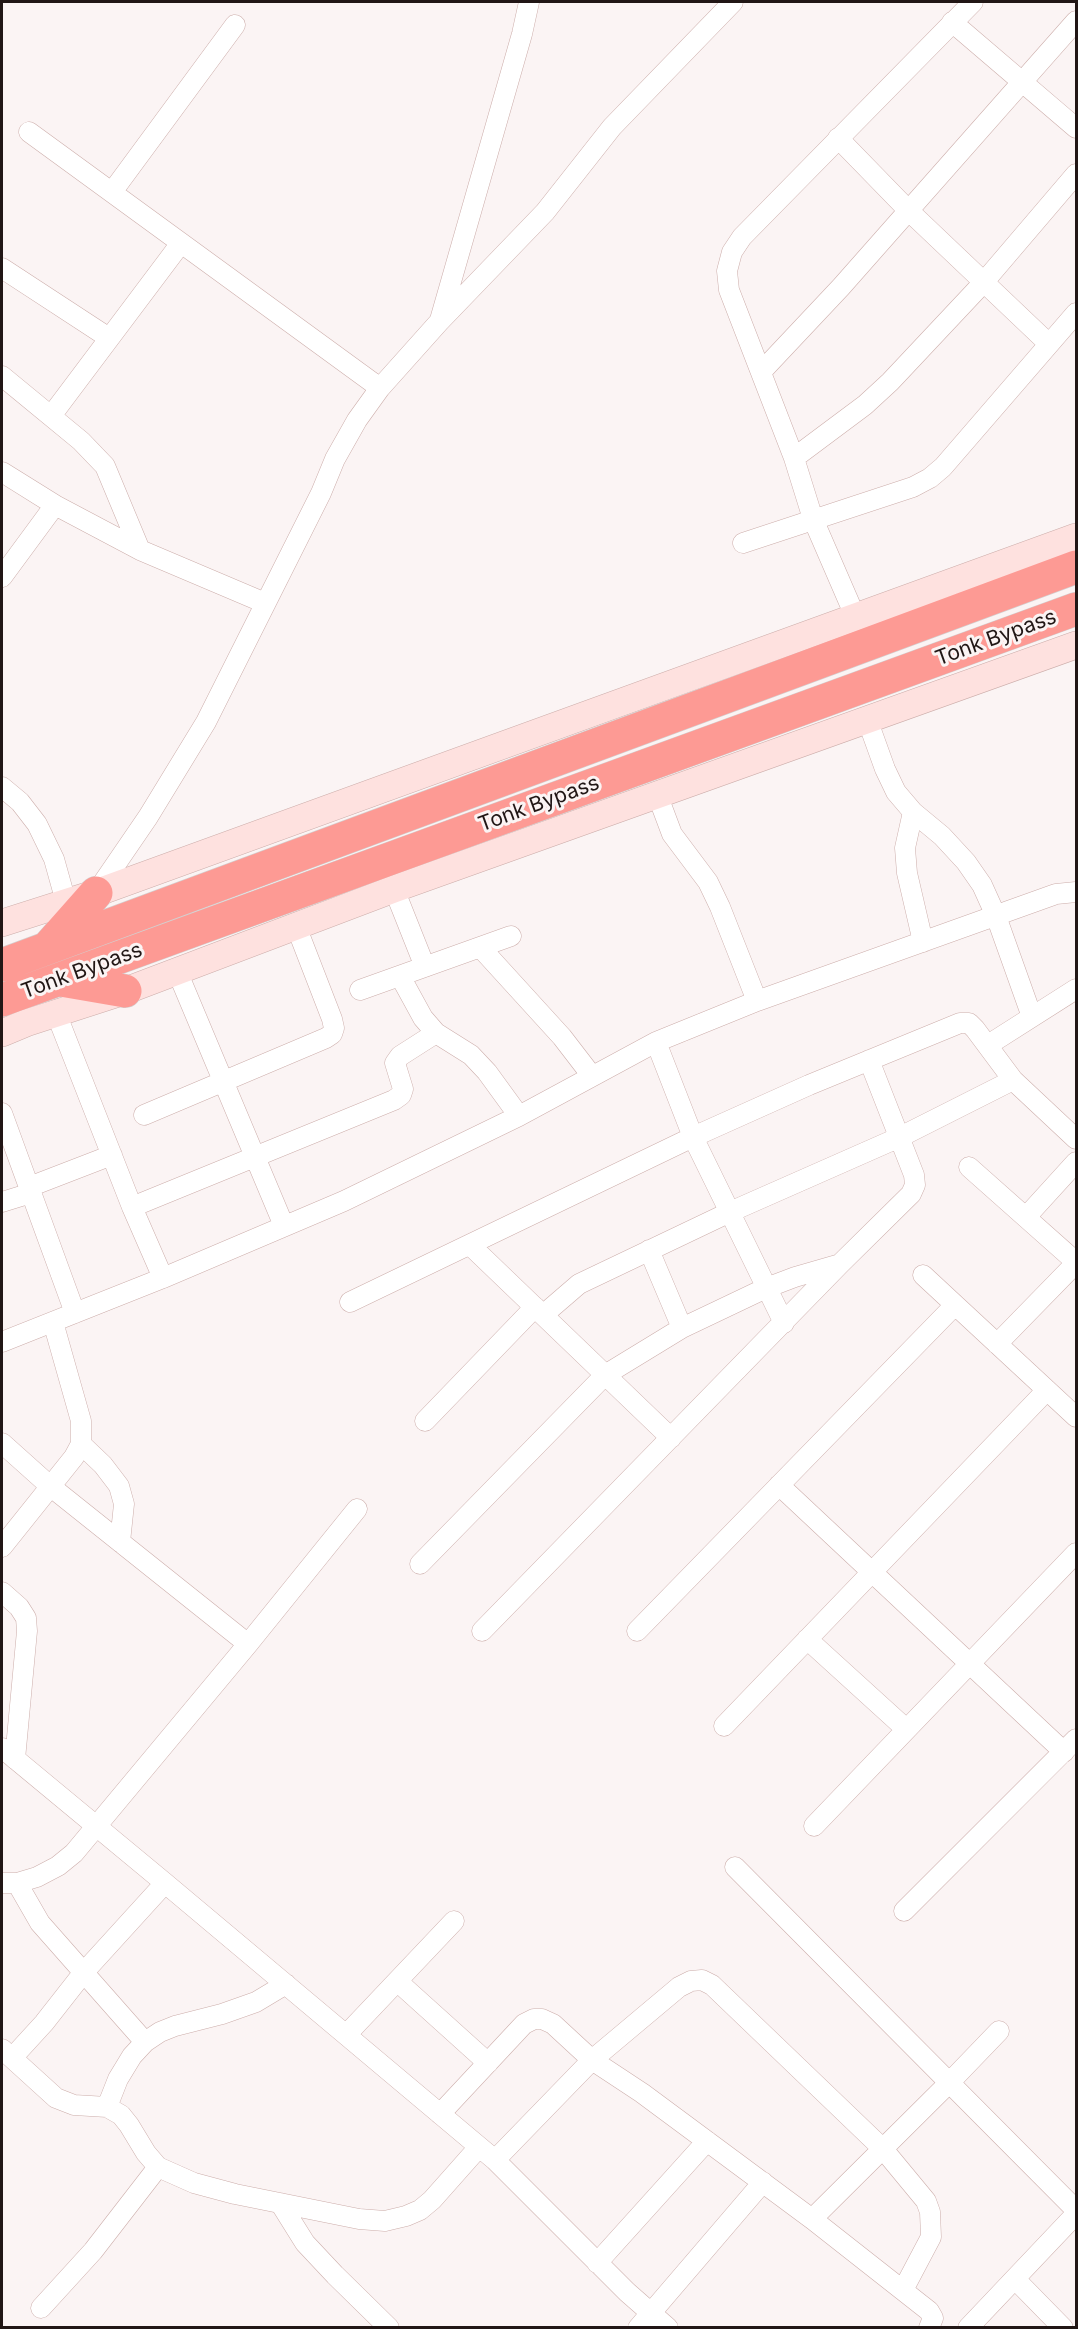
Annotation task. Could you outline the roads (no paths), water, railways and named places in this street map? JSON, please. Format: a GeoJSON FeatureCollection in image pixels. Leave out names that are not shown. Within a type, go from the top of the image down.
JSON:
{"type":"FeatureCollection","features":[{"type":"Feature","properties":{"kind":"highway"},"geometry":{"type":"LineString","coordinates":[[2,965],[1077,567]]}},
{"type":"Feature","properties":{"kind":"highway","name":"Tonk Bypass"},"geometry":{"type":"LineString","coordinates":[[2,1000],[1077,609]]}},
{"type":"Feature","properties":{"kind":"highway"},"geometry":{"type":"LineString","coordinates":[[47,948],[81,898]]}},
{"type":"Feature","properties":{"kind":"highway"},"geometry":{"type":"LineString","coordinates":[[59,979],[125,991]]}},
{"type":"Feature","properties":{"kind":"street"},"geometry":{"type":"LineString","coordinates":[[439,322],[522,34],[529,2]]}},
{"type":"Feature","properties":{"kind":"street"},"geometry":{"type":"LineString","coordinates":[[81,898],[148,817],[206,722],[321,493],[335,459],[357,420],[380,388],[439,322],[545,212],[612,127],[732,2]]}},
{"type":"Feature","properties":{"kind":"street"},"geometry":{"type":"LineString","coordinates":[[855,616],[813,519],[794,458],[729,290],[727,271],[732,252],[742,237],[973,2]]}},
{"type":"Feature","properties":{"kind":"street"},"geometry":{"type":"LineString","coordinates":[[761,372],[909,211],[1077,21]]}},
{"type":"Feature","properties":{"kind":"street"},"geometry":{"type":"LineString","coordinates":[[952,22],[1077,128]]}},
{"type":"Feature","properties":{"kind":"street"},"geometry":{"type":"LineString","coordinates":[[112,192],[235,25]]}},
{"type":"Feature","properties":{"kind":"street"},"geometry":{"type":"LineString","coordinates":[[29,132],[380,388]]}},
{"type":"Feature","properties":{"kind":"street"},"geometry":{"type":"LineString","coordinates":[[838,138],[909,211],[1049,344]]}},
{"type":"Feature","properties":{"kind":"street"},"geometry":{"type":"LineString","coordinates":[[794,458],[865,405],[890,382],[983,283],[1077,174]]}},
{"type":"Feature","properties":{"kind":"street"},"geometry":{"type":"LineString","coordinates":[[51,416],[181,243]]}},
{"type":"Feature","properties":{"kind":"street"},"geometry":{"type":"LineString","coordinates":[[2,268],[109,338]]}},
{"type":"Feature","properties":{"kind":"street"},"geometry":{"type":"LineString","coordinates":[[743,543],[913,487],[930,478],[943,467],[1077,313]]}},
{"type":"Feature","properties":{"kind":"street"},"geometry":{"type":"LineString","coordinates":[[2,376],[81,441],[105,466],[140,549]]}},
{"type":"Feature","properties":{"kind":"street"},"geometry":{"type":"LineString","coordinates":[[2,472],[56,505],[140,549],[265,603]]}},
{"type":"Feature","properties":{"kind":"street"},"geometry":{"type":"LineString","coordinates":[[2,577],[56,505]]}},
{"type":"Feature","properties":{"kind":"street"},"geometry":{"type":"LineString","coordinates":[[2,923],[81,898],[1077,537]]}},
{"type":"Feature","properties":{"kind":"street"},"geometry":{"type":"LineString","coordinates":[[2,1033],[125,991],[394,889],[657,794],[1077,645]]}},
{"type":"Feature","properties":{"kind":"street"},"geometry":{"type":"LineString","coordinates":[[867,719],[896,792],[913,812],[942,836],[966,862],[982,885],[996,916],[1032,1017]]}},
{"type":"Feature","properties":{"kind":"street"},"geometry":{"type":"LineString","coordinates":[[2,787],[20,802],[36,824],[54,859],[81,898]]}},
{"type":"Feature","properties":{"kind":"street"},"geometry":{"type":"LineString","coordinates":[[657,794],[672,834],[708,882],[757,1001]]}},
{"type":"Feature","properties":{"kind":"street"},"geometry":{"type":"LineString","coordinates":[[913,812],[905,848],[907,873],[923,942]]}},
{"type":"Feature","properties":{"kind":"street"},"geometry":{"type":"LineString","coordinates":[[394,889],[425,967]]}},
{"type":"Feature","properties":{"kind":"street"},"geometry":{"type":"LineString","coordinates":[[2,1342],[163,1278],[344,1200],[519,1116],[656,1042],[757,1001],[1056,894],[1077,892]]}},
{"type":"Feature","properties":{"kind":"street"},"geometry":{"type":"LineString","coordinates":[[144,1115],[332,1034],[334,1028],[332,1019],[296,926]]}},
{"type":"Feature","properties":{"kind":"street"},"geometry":{"type":"LineString","coordinates":[[360,990],[511,936]]}},
{"type":"Feature","properties":{"kind":"street"},"geometry":{"type":"LineString","coordinates":[[480,948],[562,1037],[592,1076]]}},
{"type":"Feature","properties":{"kind":"street"},"geometry":{"type":"LineString","coordinates":[[177,971],[284,1226]]}},
{"type":"Feature","properties":{"kind":"street"},"geometry":{"type":"LineString","coordinates":[[400,976],[423,1017],[436,1033],[471,1055],[487,1072],[519,1116]]}},
{"type":"Feature","properties":{"kind":"street"},"geometry":{"type":"LineString","coordinates":[[987,1045],[1032,1017],[1073,999]]}},
{"type":"Feature","properties":{"kind":"street"},"geometry":{"type":"LineString","coordinates":[[56,1013],[132,1208],[163,1278]]}},
{"type":"Feature","properties":{"kind":"street"},"geometry":{"type":"LineString","coordinates":[[350,1302],[693,1137],[960,1023],[969,1023],[1013,1080],[1077,1139]]}},
{"type":"Feature","properties":{"kind":"street"},"geometry":{"type":"LineString","coordinates":[[132,1208],[394,1100],[401,1095],[403,1089],[395,1063],[399,1056],[436,1033]]}},
{"type":"Feature","properties":{"kind":"street"},"geometry":{"type":"LineString","coordinates":[[656,1042],[693,1137],[783,1323]]}},
{"type":"Feature","properties":{"kind":"street"},"geometry":{"type":"LineString","coordinates":[[483,1631],[911,1194],[915,1185],[914,1175],[869,1060]]}},
{"type":"Feature","properties":{"kind":"street"},"geometry":{"type":"LineString","coordinates":[[425,1421],[539,1311],[579,1284],[730,1212],[900,1137],[1013,1080]]}},
{"type":"Feature","properties":{"kind":"street"},"geometry":{"type":"LineString","coordinates":[[2,1113],[75,1313]]}},
{"type":"Feature","properties":{"kind":"street"},"geometry":{"type":"LineString","coordinates":[[2,1202],[112,1155]]}},
{"type":"Feature","properties":{"kind":"street"},"geometry":{"type":"LineString","coordinates":[[1026,1217],[1077,1162]]}},
{"type":"Feature","properties":{"kind":"street"},"geometry":{"type":"LineString","coordinates":[[969,1167],[1077,1263],[997,1344]]}},
{"type":"Feature","properties":{"kind":"street"},"geometry":{"type":"LineString","coordinates":[[470,1245],[671,1438]]}},
{"type":"Feature","properties":{"kind":"street"},"geometry":{"type":"LineString","coordinates":[[649,1250],[682,1328]]}},
{"type":"Feature","properties":{"kind":"street"},"geometry":{"type":"LineString","coordinates":[[420,1564],[605,1375],[682,1328],[766,1288],[805,1273],[840,1264]]}},
{"type":"Feature","properties":{"kind":"street"},"geometry":{"type":"LineString","coordinates":[[923,1275],[1077,1417]]}},
{"type":"Feature","properties":{"kind":"street"},"geometry":{"type":"LineString","coordinates":[[637,1631],[955,1305]]}},
{"type":"Feature","properties":{"kind":"street"},"geometry":{"type":"LineString","coordinates":[[2,1547],[74,1457],[81,1444],[81,1421],[53,1322]]}},
{"type":"Feature","properties":{"kind":"street"},"geometry":{"type":"LineString","coordinates":[[724,1726],[1047,1390]]}},
{"type":"Feature","properties":{"kind":"street"},"geometry":{"type":"LineString","coordinates":[[2,1443],[51,1486],[248,1644]]}},
{"type":"Feature","properties":{"kind":"street"},"geometry":{"type":"LineString","coordinates":[[81,1444],[103,1465],[118,1486],[124,1503],[120,1542]]}},
{"type":"Feature","properties":{"kind":"street"},"geometry":{"type":"LineString","coordinates":[[779,1485],[971,1663],[1070,1745],[904,1911]]}},
{"type":"Feature","properties":{"kind":"street"},"geometry":{"type":"LineString","coordinates":[[145,2042],[40,1923],[9,1883],[37,1877],[58,1866],[74,1852],[248,1644],[357,1509]]}},
{"type":"Feature","properties":{"kind":"street"},"geometry":{"type":"LineString","coordinates":[[814,1826],[1077,1553]]}},
{"type":"Feature","properties":{"kind":"street"},"geometry":{"type":"LineString","coordinates":[[2,1592],[19,1607],[26,1618],[27,1631],[8,1754],[165,1882],[495,2160],[597,2263],[645,2320],[668,2328]]}},
{"type":"Feature","properties":{"kind":"street"},"geometry":{"type":"LineString","coordinates":[[807,1639],[906,1729]]}},
{"type":"Feature","properties":{"kind":"street"},"geometry":{"type":"LineString","coordinates":[[735,1867],[1077,2212],[968,2328]]}},
{"type":"Feature","properties":{"kind":"street"},"geometry":{"type":"LineString","coordinates":[[165,1882],[84,1972],[44,2023],[7,2053],[56,2098],[65,2103],[107,2107],[115,2110],[125,2120],[158,2167],[194,2183],[359,2219],[385,2221],[420,2210],[432,2200],[479,2147]]}},
{"type":"Feature","properties":{"kind":"street"},"geometry":{"type":"LineString","coordinates":[[346,2035],[454,1921]]}},
{"type":"Feature","properties":{"kind":"street"},"geometry":{"type":"LineString","coordinates":[[495,2160],[592,2060],[679,1987],[691,1981],[702,1980],[712,1985],[883,2149],[926,2201],[930,2212],[931,2237],[903,2290]]}},
{"type":"Feature","properties":{"kind":"street"},"geometry":{"type":"LineString","coordinates":[[397,1981],[488,2063]]}},
{"type":"Feature","properties":{"kind":"street"},"geometry":{"type":"LineString","coordinates":[[107,2107],[118,2079],[132,2056],[145,2042],[175,2026],[222,2014],[256,2002],[286,1984]]}},
{"type":"Feature","properties":{"kind":"street"},"geometry":{"type":"LineString","coordinates":[[440,2114],[524,2024],[534,2019],[542,2019],[553,2024],[592,2060],[763,2182],[903,2290],[929,2311],[933,2318],[930,2328]]}},
{"type":"Feature","properties":{"kind":"street"},"geometry":{"type":"LineString","coordinates":[[812,2219],[949,2084],[999,2031]]}},
{"type":"Feature","properties":{"kind":"street"},"geometry":{"type":"LineString","coordinates":[[597,2263],[707,2141]]}},
{"type":"Feature","properties":{"kind":"street"},"geometry":{"type":"LineString","coordinates":[[41,2308],[93,2251],[158,2167]]}},
{"type":"Feature","properties":{"kind":"street"},"geometry":{"type":"LineString","coordinates":[[645,2320],[763,2182]]}},
{"type":"Feature","properties":{"kind":"street"},"geometry":{"type":"LineString","coordinates":[[280,2203],[305,2243],[335,2276],[389,2328]]}},
{"type":"Feature","properties":{"kind":"street"},"geometry":{"type":"LineString","coordinates":[[1015,2278],[1063,2328]]}}]}
